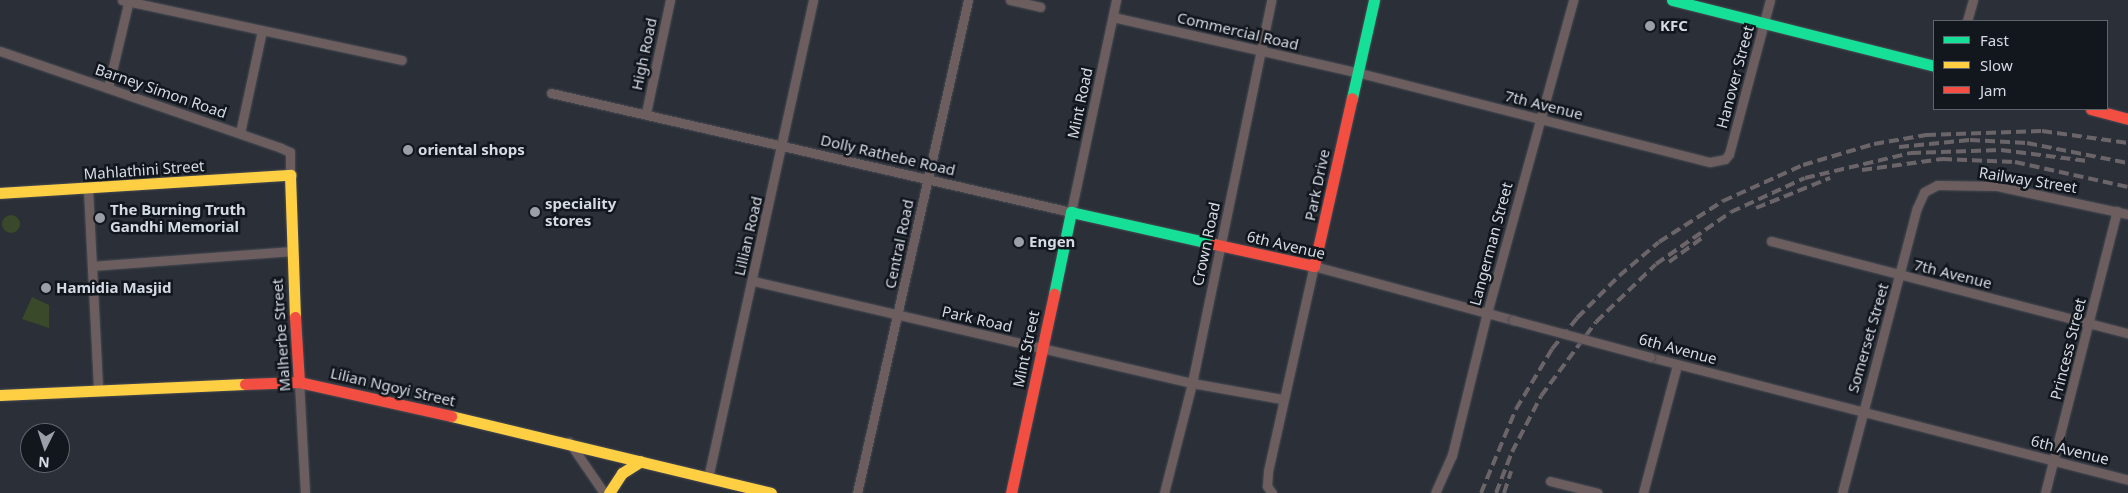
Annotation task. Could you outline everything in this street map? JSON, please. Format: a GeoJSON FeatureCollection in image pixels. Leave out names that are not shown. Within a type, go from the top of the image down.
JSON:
{"type":"FeatureCollection","features":[{"type":"Feature","properties":{"kind":"street","name":"High Road"},"geometry":{"type":"LineString","coordinates":[[646,113],[670,0]]}},
{"type":"Feature","properties":{"kind":"street","name":"Lillian Road"},"geometry":{"type":"LineString","coordinates":[[708,478],[753,282],[813,0]]}},
{"type":"Feature","properties":{"kind":"street","name":"Central Road"},"geometry":{"type":"LineString","coordinates":[[857,493],[968,0]]}},
{"type":"Feature","properties":{"kind":"street"},"geometry":{"type":"LineString","coordinates":[[1010,0],[1040,7]]}},
{"type":"Feature","properties":{"kind":"street","name":"Mint Road"},"geometry":{"type":"LineString","coordinates":[[1071,212],[1116,0]]}},
{"type":"Feature","properties":{"kind":"street","name":"Crown Road"},"geometry":{"type":"LineString","coordinates":[[1164,493],[1192,383],[1271,0]]}},
{"type":"Feature","properties":{"kind":"street","name":"Park Drive"},"geometry":{"type":"LineString","coordinates":[[1272,493],[1267,486],[1268,471],[1282,399],[1374,0]]}},
{"type":"Feature","properties":{"kind":"street","name":"Langerman Street"},"geometry":{"type":"LineString","coordinates":[[1435,493],[1452,455],[1487,313],[1539,117],[1573,0]]}},
{"type":"Feature","properties":{"kind":"street"},"geometry":{"type":"LineString","coordinates":[[1672,0],[1933,66]]}},
{"type":"Feature","properties":{"kind":"street","name":"Hanover Street"},"geometry":{"type":"LineString","coordinates":[[1725,159],[1734,138],[1770,0]]}},
{"type":"Feature","properties":{"kind":"street"},"geometry":{"type":"LineString","coordinates":[[1967,20],[1973,0]]}},
{"type":"Feature","properties":{"kind":"street"},"geometry":{"type":"LineString","coordinates":[[108,88],[127,1],[402,60]]}},
{"type":"Feature","properties":{"kind":"street","name":"Commercial Road"},"geometry":{"type":"LineString","coordinates":[[1113,16],[1356,72]]}},
{"type":"Feature","properties":{"kind":"street"},"geometry":{"type":"LineString","coordinates":[[240,133],[262,30]]}},
{"type":"Feature","properties":{"kind":"street","name":"Barney Simon Road"},"geometry":{"type":"LineString","coordinates":[[0,51],[290,152],[290,175]]}},
{"type":"Feature","properties":{"kind":"street","name":"7th Avenue"},"geometry":{"type":"LineString","coordinates":[[1356,72],[1702,160],[1725,159]]}},
{"type":"Feature","properties":{"kind":"street","name":"Dolly Rathebe Road"},"geometry":{"type":"LineString","coordinates":[[551,93],[646,113],[782,147],[1220,246]]}},
{"type":"Feature","properties":{"kind":"street"},"geometry":{"type":"LineString","coordinates":[[2095,110],[2128,119]]}},
{"type":"Feature","properties":{"kind":"street","name":"Mahlathini Street"},"geometry":{"type":"LineString","coordinates":[[0,193],[290,175]]}},
{"type":"Feature","properties":{"kind":"street","name":"Malherbe Street"},"geometry":{"type":"LineString","coordinates":[[290,175],[290,252],[305,493]]}},
{"type":"Feature","properties":{"kind":"street","name":"Railway Street"},"geometry":{"type":"LineString","coordinates":[[1924,192],[1937,185],[1997,186],[2128,214]]}},
{"type":"Feature","properties":{"kind":"street"},"geometry":{"type":"LineString","coordinates":[[88,189],[98,389]]}},
{"type":"Feature","properties":{"kind":"street","name":"Somerset Street"},"geometry":{"type":"LineString","coordinates":[[1842,493],[1861,412],[1901,275],[1916,208],[1924,192]]}},
{"type":"Feature","properties":{"kind":"street","name":"Princess Street"},"geometry":{"type":"LineString","coordinates":[[2045,493],[2117,211]]}},
{"type":"Feature","properties":{"kind":"street","name":"Mint Street"},"geometry":{"type":"LineString","coordinates":[[1011,493],[1071,212]]}},
{"type":"Feature","properties":{"kind":"street","name":"7th Avenue"},"geometry":{"type":"LineString","coordinates":[[1771,241],[2128,333]]}},
{"type":"Feature","properties":{"kind":"street","name":"6th Avenue"},"geometry":{"type":"LineString","coordinates":[[1220,246],[1314,266],[1677,365],[2128,480]]}},
{"type":"Feature","properties":{"kind":"street"},"geometry":{"type":"LineString","coordinates":[[92,266],[290,252]]}},
{"type":"Feature","properties":{"kind":"street","name":"Park Road"},"geometry":{"type":"LineString","coordinates":[[753,282],[1192,383],[1282,399]]}},
{"type":"Feature","properties":{"kind":"street"},"geometry":{"type":"LineString","coordinates":[[1643,493],[1677,365]]}},
{"type":"Feature","properties":{"kind":"street","name":"Lilian Ngoyi Street"},"geometry":{"type":"LineString","coordinates":[[0,395],[98,389],[299,382],[569,442],[771,493]]}},
{"type":"Feature","properties":{"kind":"street"},"geometry":{"type":"LineString","coordinates":[[569,442],[604,493]]}},
{"type":"Feature","properties":{"kind":"street"},"geometry":{"type":"LineString","coordinates":[[610,493],[622,473],[641,461]]}},
{"type":"Feature","properties":{"kind":"street"},"geometry":{"type":"LineString","coordinates":[[1550,481],[1598,493]]}},
{"type":"Feature","properties":{"kind":"green space"},"geometry":{"type":"Polygon","coordinates":[[[11,215],[17,218],[20,224],[17,230],[11,233],[5,230],[2,224],[5,218],[11,215]]]}},
{"type":"Feature","properties":{"kind":"green space"},"geometry":{"type":"Polygon","coordinates":[[[32,297],[49,305],[49,328],[22,319],[32,297]]]}},
{"type":"Feature","properties":{"kind":"railway"},"geometry":{"type":"LineString","coordinates":[[1481,493],[1516,409],[1552,349],[1577,318],[1619,276],[1659,242],[1723,201],[1803,165],[1874,144],[1926,135],[2042,131],[2128,143]]}},
{"type":"Feature","properties":{"kind":"railway"},"geometry":{"type":"LineString","coordinates":[[1899,147],[1970,140],[2027,143],[2128,163]]}},
{"type":"Feature","properties":{"kind":"railway"},"geometry":{"type":"LineString","coordinates":[[1496,493],[1512,452],[1541,396],[1596,322],[1656,264],[1731,212],[1805,178],[1911,153],[2001,150],[2087,161]]}},
{"type":"Feature","properties":{"kind":"railway"},"geometry":{"type":"LineString","coordinates":[[1862,170],[1942,159],[2015,162],[2128,187]]}},
{"type":"Feature","properties":{"kind":"railway"},"geometry":{"type":"LineString","coordinates":[[1756,208],[1830,178]]}},
{"type":"Feature","properties":{"kind":"railway"},"geometry":{"type":"LineString","coordinates":[[1669,262],[1702,238]]}},
{"type":"Feature","properties":{"kind":"railway"},"geometry":{"type":"LineString","coordinates":[[1504,493],[1511,471]]}},
{"type":"Feature","properties":{"kind":"traffic: fast"},"geometry":{"type":"LineString","coordinates":[[1352,98],[1374,0]]}},
{"type":"Feature","properties":{"kind":"traffic: fast"},"geometry":{"type":"LineString","coordinates":[[1672,0],[1933,66]]}},
{"type":"Feature","properties":{"kind":"traffic: fast"},"geometry":{"type":"LineString","coordinates":[[1054,294],[1071,212],[1214,244]]}},
{"type":"Feature","properties":{"kind":"traffic: slow"},"geometry":{"type":"LineString","coordinates":[[0,193],[290,175],[295,317]]}},
{"type":"Feature","properties":{"kind":"traffic: slow"},"geometry":{"type":"LineString","coordinates":[[0,395],[245,384]]}},
{"type":"Feature","properties":{"kind":"traffic: slow"},"geometry":{"type":"LineString","coordinates":[[451,416],[771,493]]}},
{"type":"Feature","properties":{"kind":"traffic: slow"},"geometry":{"type":"LineString","coordinates":[[609,493],[622,473],[641,461]]}},
{"type":"Feature","properties":{"kind":"traffic: jam"},"geometry":{"type":"LineString","coordinates":[[1214,244],[1314,266],[1352,98]]}},
{"type":"Feature","properties":{"kind":"traffic: jam"},"geometry":{"type":"LineString","coordinates":[[2095,110],[2128,119]]}},
{"type":"Feature","properties":{"kind":"traffic: jam"},"geometry":{"type":"LineString","coordinates":[[1011,493],[1054,294]]}},
{"type":"Feature","properties":{"kind":"traffic: jam"},"geometry":{"type":"LineString","coordinates":[[295,317],[299,382]]}},
{"type":"Feature","properties":{"kind":"traffic: jam"},"geometry":{"type":"LineString","coordinates":[[245,384],[299,382],[451,416]]}},
{"type":"Feature","properties":{"kind":"place","name":"KFC"},"geometry":{"type":"Point","coordinates":[1650,26]}},
{"type":"Feature","properties":{"kind":"place","name":"oriental shops"},"geometry":{"type":"Point","coordinates":[408,150]}},
{"type":"Feature","properties":{"kind":"place","name":"speciality stores"},"geometry":{"type":"Point","coordinates":[535,212]}},
{"type":"Feature","properties":{"kind":"place","name":"The Burning Truth Gandhi Memorial"},"geometry":{"type":"Point","coordinates":[100,218]}},
{"type":"Feature","properties":{"kind":"place","name":"Engen"},"geometry":{"type":"Point","coordinates":[1019,242]}},
{"type":"Feature","properties":{"kind":"place","name":"Hamidia Masjid"},"geometry":{"type":"Point","coordinates":[46,288]}}]}
